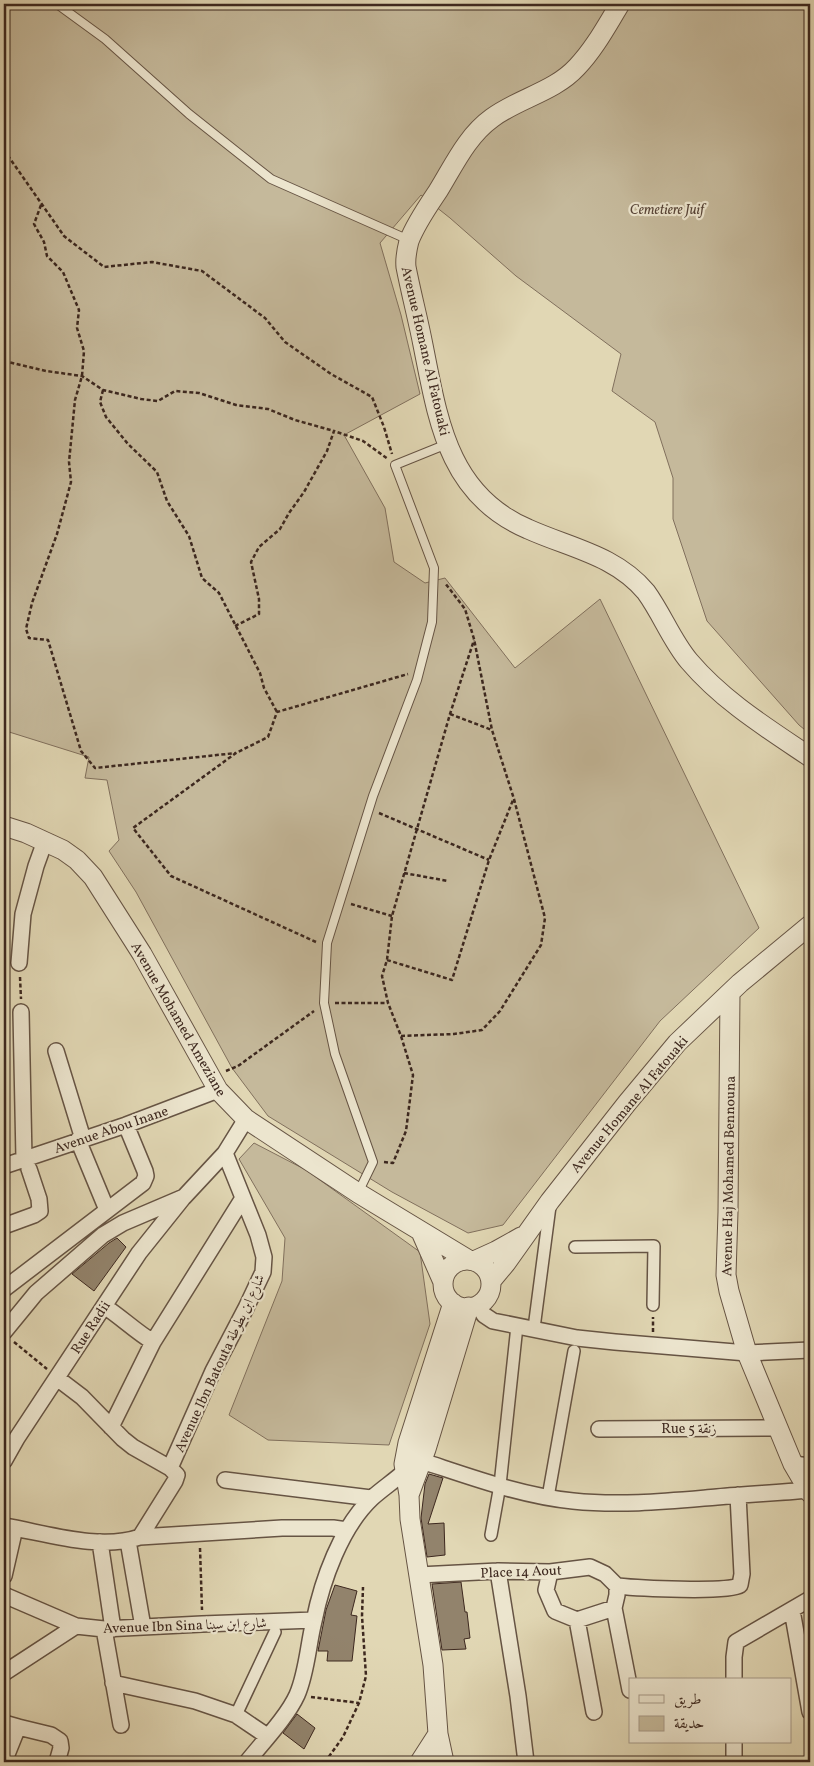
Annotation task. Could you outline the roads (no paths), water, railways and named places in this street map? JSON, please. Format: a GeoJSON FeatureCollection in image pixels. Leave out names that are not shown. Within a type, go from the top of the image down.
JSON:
{"type":"FeatureCollection","features":[{"type":"Feature","properties":{"kind":"street","name":"Avenue Homane Al Fatouaki"},"geometry":{"type":"LineString","coordinates":[[620,4],[597,42],[577,67],[550,87],[503,111],[479,128],[460,153],[409,240],[405,260],[408,280],[436,403],[447,444],[461,473],[488,506],[508,520],[527,529],[586,551],[624,570],[646,592],[688,660],[740,709],[810,756]]}},
{"type":"Feature","properties":{"kind":"street","name":"Avenue Mohamed Ameziane"},"geometry":{"type":"LineString","coordinates":[[4,826],[26,832],[46,841],[77,860],[93,876],[142,954],[214,1084],[246,1119],[358,1193],[471,1260]]}},
{"type":"Feature","properties":{"kind":"street"},"geometry":{"type":"LineString","coordinates":[[19,963],[23,914],[46,841]]}},
{"type":"Feature","properties":{"kind":"street","name":"Avenue Homane Al Fatouaki"},"geometry":{"type":"LineString","coordinates":[[491,1280],[506,1263],[550,1201],[671,1050],[730,992],[810,925]]}},
{"type":"Feature","properties":{"kind":"street","name":"Avenue Haj Mohamed Bennouna"},"geometry":{"type":"LineString","coordinates":[[730,992],[726,1274],[747,1353],[779,1428],[802,1465],[809,1492]]}},
{"type":"Feature","properties":{"kind":"street"},"geometry":{"type":"LineString","coordinates":[[4,1226],[23,1220],[40,1211],[39,1199],[26,1164],[21,1012]]}},
{"type":"Feature","properties":{"kind":"street"},"geometry":{"type":"LineString","coordinates":[[56,1051],[80,1140],[107,1210]]}},
{"type":"Feature","properties":{"kind":"street","name":"Avenue Abou Inane"},"geometry":{"type":"LineString","coordinates":[[4,1166],[26,1164],[80,1140],[126,1125],[214,1084]]}},
{"type":"Feature","properties":{"kind":"street","name":"Rue Radii"},"geometry":{"type":"LineString","coordinates":[[4,1461],[17,1438],[139,1253],[184,1197],[225,1153],[246,1119]]}},
{"type":"Feature","properties":{"kind":"street"},"geometry":{"type":"LineString","coordinates":[[4,1289],[143,1183],[146,1176],[126,1125]]}},
{"type":"Feature","properties":{"kind":"street","name":"Avenue Ibn Batouta شارع ابن بطوطة"},"geometry":{"type":"LineString","coordinates":[[134,1539],[175,1481],[177,1475],[170,1468],[213,1371],[263,1272],[263,1251],[258,1235],[225,1153]]}},
{"type":"Feature","properties":{"kind":"street"},"geometry":{"type":"LineString","coordinates":[[8,1336],[36,1293],[103,1235],[123,1223],[184,1197]]}},
{"type":"Feature","properties":{"kind":"street"},"geometry":{"type":"LineString","coordinates":[[111,1427],[153,1342],[243,1198]]}},
{"type":"Feature","properties":{"kind":"street"},"geometry":{"type":"LineString","coordinates":[[534,1328],[550,1201]]}},
{"type":"Feature","properties":{"kind":"street"},"geometry":{"type":"LineString","coordinates":[[421,1232],[443,1282],[447,1297],[467,1305],[491,1320],[577,1338],[653,1346],[747,1353],[810,1350]]}},
{"type":"Feature","properties":{"kind":"street","name":"Avenue Homane Al Fatouaki"},"geometry":{"type":"LineString","coordinates":[[471,1260],[496,1252],[526,1234]]}},
{"type":"Feature","properties":{"kind":"street"},"geometry":{"type":"LineString","coordinates":[[575,1247],[654,1246],[653,1305]]}},
{"type":"Feature","properties":{"kind":"street"},"geometry":{"type":"LineString","coordinates":[[443,1282],[450,1266],[458,1261],[471,1260],[482,1265],[488,1272],[491,1280],[488,1295],[467,1305],[408,1443],[404,1464],[414,1470],[500,1485],[548,1497],[586,1502],[634,1503],[809,1492]]}},
{"type":"Feature","properties":{"kind":"street"},"geometry":{"type":"LineString","coordinates":[[104,1306],[153,1342]]}},
{"type":"Feature","properties":{"kind":"street"},"geometry":{"type":"LineString","coordinates":[[491,1535],[500,1485],[517,1326]]}},
{"type":"Feature","properties":{"kind":"street"},"geometry":{"type":"LineString","coordinates":[[548,1497],[574,1351]]}},
{"type":"Feature","properties":{"kind":"street"},"geometry":{"type":"LineString","coordinates":[[57,1378],[82,1397],[133,1447],[170,1468]]}},
{"type":"Feature","properties":{"kind":"street","name":"Rue 5 زنقة"},"geometry":{"type":"LineString","coordinates":[[600,1428],[779,1428]]}},
{"type":"Feature","properties":{"kind":"street"},"geometry":{"type":"LineString","coordinates":[[414,1470],[409,1495],[410,1518],[433,1665],[438,1734],[444,1762]]}},
{"type":"Feature","properties":{"kind":"street"},"geometry":{"type":"LineString","coordinates":[[247,1762],[286,1714],[297,1696],[306,1664],[314,1620],[328,1573],[347,1530],[371,1498],[414,1470]]}},
{"type":"Feature","properties":{"kind":"street"},"geometry":{"type":"LineString","coordinates":[[225,1480],[371,1498]]}},
{"type":"Feature","properties":{"kind":"street"},"geometry":{"type":"LineString","coordinates":[[629,1685],[614,1608],[617,1595],[616,1586],[687,1589],[729,1588],[740,1585],[742,1574],[738,1495]]}},
{"type":"Feature","properties":{"kind":"street"},"geometry":{"type":"LineString","coordinates":[[4,1576],[9,1527],[100,1542],[282,1528],[333,1528],[347,1530]]}},
{"type":"Feature","properties":{"kind":"street"},"geometry":{"type":"LineString","coordinates":[[134,1539],[143,1627]]}},
{"type":"Feature","properties":{"kind":"street"},"geometry":{"type":"LineString","coordinates":[[100,1542],[113,1683],[121,1725]]}},
{"type":"Feature","properties":{"kind":"street","name":"Place 14 Aout"},"geometry":{"type":"LineString","coordinates":[[419,1575],[498,1571],[550,1572],[590,1567],[605,1574],[616,1586]]}},
{"type":"Feature","properties":{"kind":"street"},"geometry":{"type":"LineString","coordinates":[[498,1571],[518,1696],[526,1762]]}},
{"type":"Feature","properties":{"kind":"street"},"geometry":{"type":"LineString","coordinates":[[550,1572],[546,1590],[555,1611],[578,1620],[614,1608]]}},
{"type":"Feature","properties":{"kind":"street","name":"Avenue Ibn Sina شارع ابن سينا"},"geometry":{"type":"LineString","coordinates":[[4,1595],[76,1626],[109,1629],[314,1620]]}},
{"type":"Feature","properties":{"kind":"street"},"geometry":{"type":"LineString","coordinates":[[734,1678],[734,1646],[739,1640],[810,1600]]}},
{"type":"Feature","properties":{"kind":"street"},"geometry":{"type":"LineString","coordinates":[[792,1610],[810,1712]]}},
{"type":"Feature","properties":{"kind":"street"},"geometry":{"type":"LineString","coordinates":[[578,1620],[594,1712]]}},
{"type":"Feature","properties":{"kind":"street"},"geometry":{"type":"LineString","coordinates":[[4,1672],[76,1626]]}},
{"type":"Feature","properties":{"kind":"street"},"geometry":{"type":"LineString","coordinates":[[236,1715],[275,1632]]}},
{"type":"Feature","properties":{"kind":"street"},"geometry":{"type":"LineString","coordinates":[[113,1683],[195,1701],[236,1715],[267,1736]]}},
{"type":"Feature","properties":{"kind":"street"},"geometry":{"type":"LineString","coordinates":[[4,1762],[11,1725],[51,1735],[60,1741],[61,1748],[57,1762]]}},
{"type":"Feature","properties":{"kind":"street"},"geometry":{"type":"LineString","coordinates":[[420,1762],[438,1734]]}},
{"type":"Feature","properties":{"kind":"street"},"geometry":{"type":"LineString","coordinates":[[734,1744],[734,1762]]}},
{"type":"Feature","properties":{"kind":"lane"},"geometry":{"type":"LineString","coordinates":[[57,4],[105,39],[189,114],[271,179],[409,240]]}},
{"type":"Feature","properties":{"kind":"lane"},"geometry":{"type":"LineString","coordinates":[[358,1193],[373,1162],[335,1054],[324,1003],[327,947],[369,808],[420,671],[432,622],[434,568],[395,465],[447,444]]}},
{"type":"Feature","properties":{"kind":"park label","name":"Cemetiere Juif"},"geometry":{"type":"Point","coordinates":[667,209]}}]}
